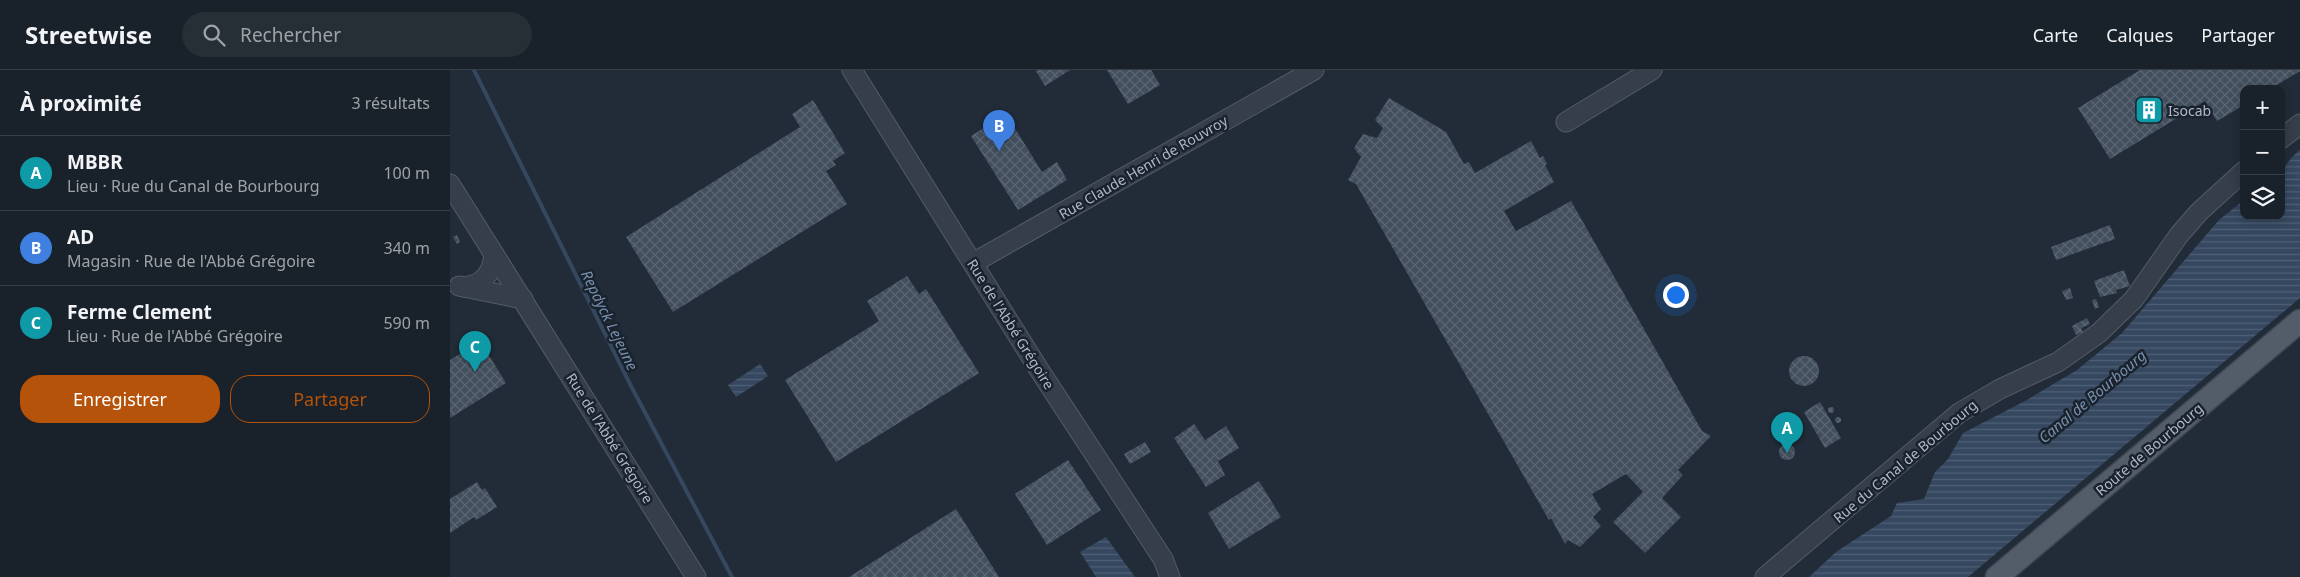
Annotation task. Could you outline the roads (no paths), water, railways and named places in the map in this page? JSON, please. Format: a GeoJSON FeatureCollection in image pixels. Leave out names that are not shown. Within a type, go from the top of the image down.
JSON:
{"type":"FeatureCollection","features":[{"type":"Feature","properties":{"kind":"main road","name":"Route de Bourbourg"},"geometry":{"type":"LineString","coordinates":[[1997,577],[2300,321]]}},
{"type":"Feature","properties":{"kind":"street","name":"Rue de l'Abbé Grégoire"},"geometry":{"type":"LineString","coordinates":[[852,70],[1163,559],[1170,577]]}},
{"type":"Feature","properties":{"kind":"street","name":"Rue Claude Henri de Rouvroy"},"geometry":{"type":"LineString","coordinates":[[973,263],[1314,70]]}},
{"type":"Feature","properties":{"kind":"street"},"geometry":{"type":"LineString","coordinates":[[1566,122],[1652,70]]}},
{"type":"Feature","properties":{"kind":"street"},"geometry":{"type":"LineString","coordinates":[[2285,136],[2300,124]]}},
{"type":"Feature","properties":{"kind":"street","name":"Rue du Canal de Bourbourg"},"geometry":{"type":"LineString","coordinates":[[1765,577],[1959,413],[2000,388],[2063,360],[2099,333],[2134,299],[2196,215],[2240,175]]}},
{"type":"Feature","properties":{"kind":"street","name":"Rue de l'Abbé Grégoire"},"geometry":{"type":"LineString","coordinates":[[450,184],[696,577]]}},
{"type":"Feature","properties":{"kind":"street"},"geometry":{"type":"LineString","coordinates":[[454,285],[475,285],[483,280],[492,267],[494,254]]}},
{"type":"Feature","properties":{"kind":"street"},"geometry":{"type":"LineString","coordinates":[[454,285],[523,299]]}},
{"type":"Feature","properties":{"kind":"water","name":"Canal de Bourbourg"},"geometry":{"type":"Polygon","coordinates":[[[2300,150],[2300,298],[1968,577],[1809,577],[1836,552],[1891,516],[1897,503],[1924,499],[1935,472],[1948,459],[1963,433],[2025,401],[2077,370],[2122,333],[2219,220],[2240,203],[2240,220],[2285,220],[2285,168],[2292,157],[2300,150]]]}},
{"type":"Feature","properties":{"kind":"water"},"geometry":{"type":"Polygon","coordinates":[[[760,364],[768,376],[736,397],[728,385],[760,364]]]}},
{"type":"Feature","properties":{"kind":"water"},"geometry":{"type":"Polygon","coordinates":[[[1106,537],[1135,577],[1096,577],[1080,552],[1106,537]]]}},
{"type":"Feature","properties":{"kind":"waterway","name":"Repdyck Lejeune"},"geometry":{"type":"LineString","coordinates":[[474,70],[631,386],[732,577]]}},
{"type":"Feature","properties":{"kind":"place","name":"Isocab"},"geometry":{"type":"Point","coordinates":[2149,110]}},
{"type":"Feature","properties":{"kind":"place","name":"AD"},"geometry":{"type":"Point","coordinates":[999,151]}},
{"type":"Feature","properties":{"kind":"place","name":"Ferme Clement"},"geometry":{"type":"Point","coordinates":[475,372]}},
{"type":"Feature","properties":{"kind":"place","name":"MBBR"},"geometry":{"type":"Point","coordinates":[1787,453]}}]}
